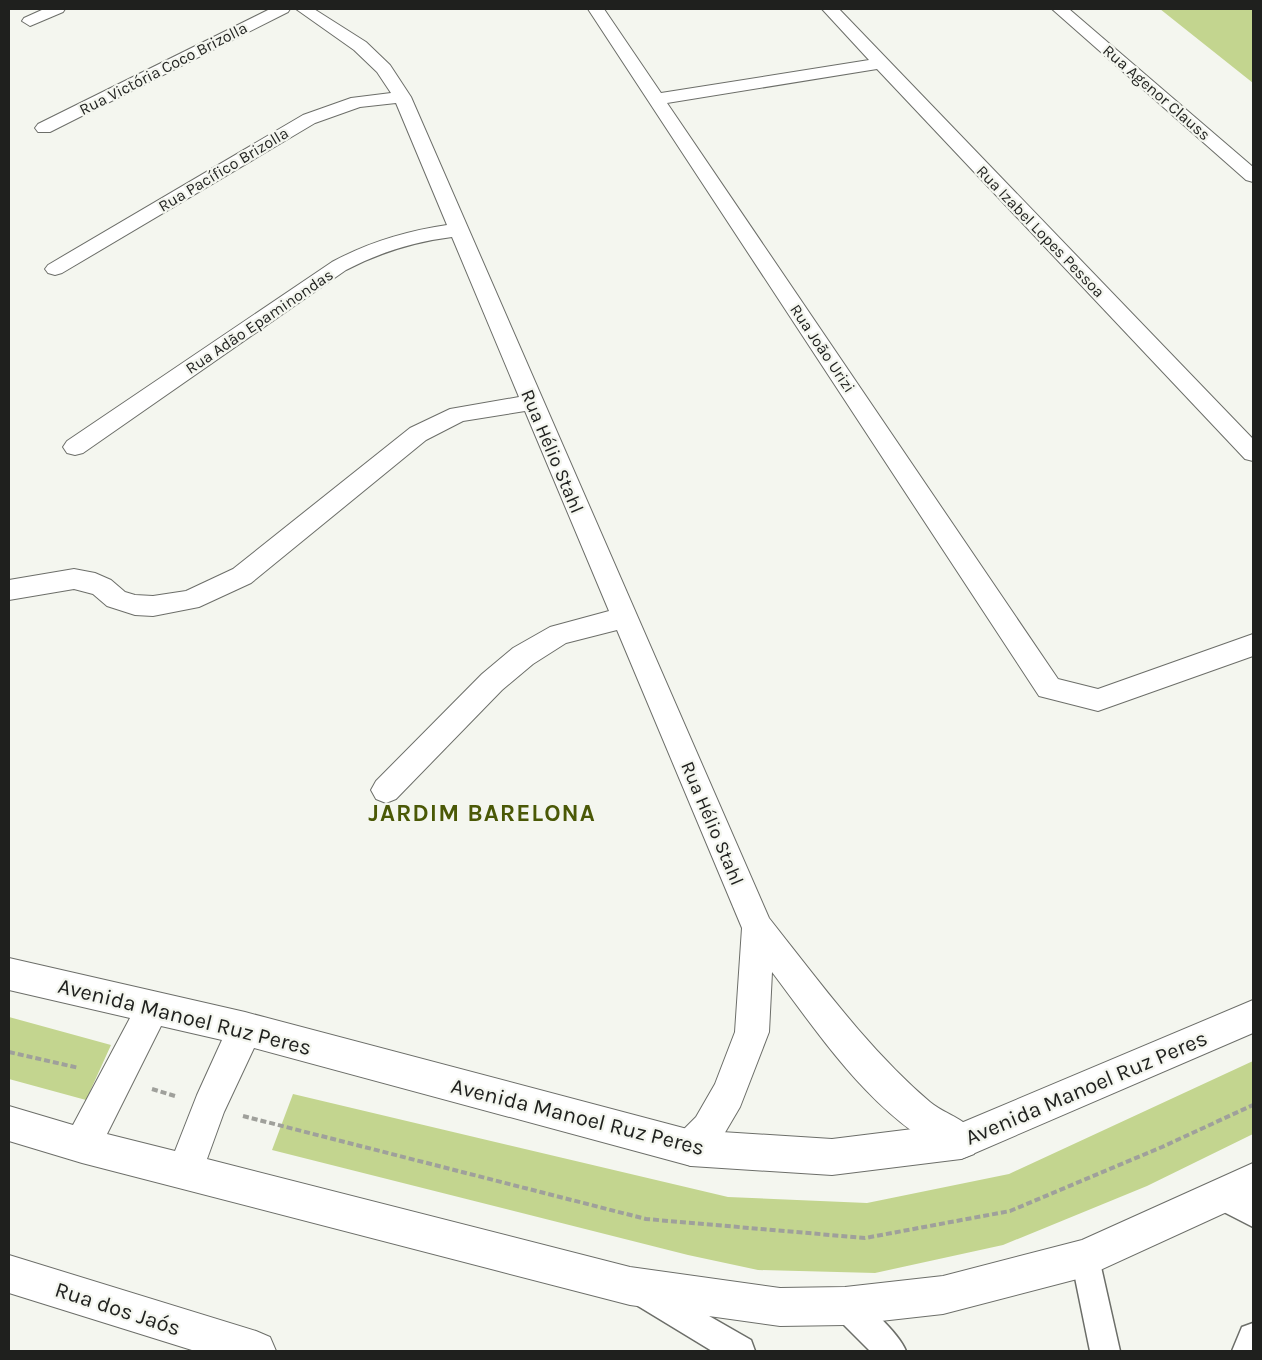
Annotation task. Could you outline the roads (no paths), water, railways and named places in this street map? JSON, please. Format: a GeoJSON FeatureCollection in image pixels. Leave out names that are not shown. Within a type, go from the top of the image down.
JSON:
{"type":"FeatureCollection","features":[{"type":"Feature","properties":{"kind":"street"},"geometry":{"type":"LineString","coordinates":[[30,21],[57,9]]}},
{"type":"Feature","properties":{"kind":"street","name":"Rua Victória Coco Brizolla"},"geometry":{"type":"LineString","coordinates":[[44,128],[282,9]]}},
{"type":"Feature","properties":{"kind":"street","name":"Rua Hélio Stahl"},"geometry":{"type":"LineString","coordinates":[[304,9],[360,46],[384,69],[402,97],[758,928]]}},
{"type":"Feature","properties":{"kind":"street","name":"Rua João Urizi"},"geometry":{"type":"LineString","coordinates":[[596,9],[1049,688],[1098,700],[1253,645]]}},
{"type":"Feature","properties":{"kind":"street","name":"Rua Izabel Lopes Pessoa"},"geometry":{"type":"LineString","coordinates":[[830,9],[1253,453]]}},
{"type":"Feature","properties":{"kind":"street","name":"Rua Agenor Clauss"},"geometry":{"type":"LineString","coordinates":[[1060,9],[1253,176]]}},
{"type":"Feature","properties":{"kind":"street"},"geometry":{"type":"LineString","coordinates":[[657,99],[880,63]]}},
{"type":"Feature","properties":{"kind":"street","name":"Rua Pacífico Brizolla"},"geometry":{"type":"LineString","coordinates":[[55,269],[309,119],[357,102],[402,97]]}},
{"type":"Feature","properties":{"kind":"street","name":"Rua Adão Epaminondas"},"geometry":{"type":"LineString","coordinates":[[75,447],[353,258],[384,243],[409,235],[458,230]]}},
{"type":"Feature","properties":{"kind":"street"},"geometry":{"type":"LineString","coordinates":[[9,590],[74,579],[86,580],[102,587],[116,599],[135,605],[154,606],[190,600],[242,576],[418,434],[458,414],[532,402]]}},
{"type":"Feature","properties":{"kind":"street"},"geometry":{"type":"LineString","coordinates":[[386,790],[492,682],[524,656],[558,634],[625,618]]}},
{"type":"Feature","properties":{"kind":"street"},"geometry":{"type":"LineString","coordinates":[[758,928],[822,1011],[887,1088],[922,1118],[961,1141]]}},
{"type":"Feature","properties":{"kind":"street"},"geometry":{"type":"LineString","coordinates":[[691,1148],[708,1129],[728,1095],[752,1032],[758,928]]}},
{"type":"Feature","properties":{"kind":"street","name":"Avenida Manoel Ruz Peres"},"geometry":{"type":"LineString","coordinates":[[9,974],[154,1006],[691,1148],[832,1157],[961,1141],[1253,1016]]}},
{"type":"Feature","properties":{"kind":"street"},"geometry":{"type":"LineString","coordinates":[[82,1146],[154,1006]]}},
{"type":"Feature","properties":{"kind":"street"},"geometry":{"type":"LineString","coordinates":[[185,1171],[209,1107],[244,1029]]}},
{"type":"Feature","properties":{"kind":"street"},"geometry":{"type":"LineString","coordinates":[[9,1124],[82,1146],[630,1286],[780,1307],[845,1306],[943,1295],[1085,1258],[1243,1197]]}},
{"type":"Feature","properties":{"kind":"street","name":"Rua dos Jaós"},"geometry":{"type":"LineString","coordinates":[[9,1274],[256,1351]]}},
{"type":"Feature","properties":{"kind":"lane"},"geometry":{"type":"LineString","coordinates":[[1085,1258],[1105,1351]]}},
{"type":"Feature","properties":{"kind":"lane"},"geometry":{"type":"LineString","coordinates":[[630,1286],[740,1351]]}},
{"type":"Feature","properties":{"kind":"lane"},"geometry":{"type":"LineString","coordinates":[[845,1306],[891,1351]]}},
{"type":"Feature","properties":{"kind":"lane"},"geometry":{"type":"LineString","coordinates":[[1247,1351],[1253,1338]]}},
{"type":"Feature","properties":{"kind":"district","name":"JARDIM BARELONA"},"geometry":{"type":"Point","coordinates":[482,813]}}]}
